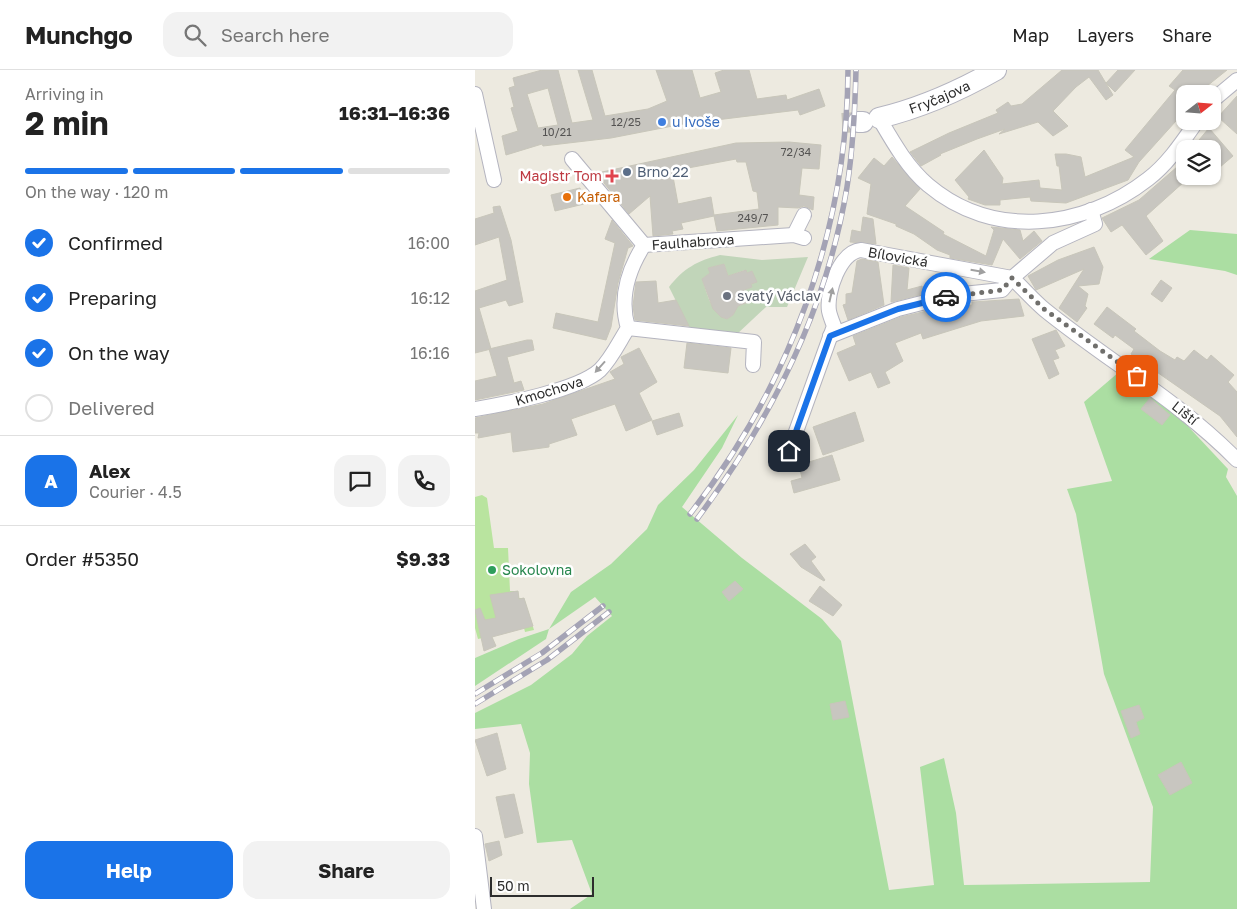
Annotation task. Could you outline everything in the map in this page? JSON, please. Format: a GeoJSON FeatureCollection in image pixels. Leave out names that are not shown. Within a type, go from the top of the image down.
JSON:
{"type":"FeatureCollection","features":[{"type":"Feature","properties":{"kind":"main road","name":"Fryčajova"},"geometry":{"type":"LineString","coordinates":[[867,120],[906,112],[949,94],[996,70]]}},
{"type":"Feature","properties":{"kind":"street"},"geometry":{"type":"LineString","coordinates":[[1221,93],[1237,80]]}},
{"type":"Feature","properties":{"kind":"street"},"geometry":{"type":"LineString","coordinates":[[475,94],[494,180]]}},
{"type":"Feature","properties":{"kind":"street"},"geometry":{"type":"LineString","coordinates":[[867,120],[928,184],[948,199],[997,219],[1027,223],[1057,220],[1091,210],[1117,198],[1149,179],[1171,157],[1190,130]]}},
{"type":"Feature","properties":{"kind":"street","name":"Faulhabrova"},"geometry":{"type":"LineString","coordinates":[[572,159],[644,245],[799,236],[804,215]]}},
{"type":"Feature","properties":{"kind":"street"},"geometry":{"type":"LineString","coordinates":[[789,451],[830,336],[898,309],[953,295],[1002,290],[1012,278],[1053,243],[1095,224],[1091,210]]}},
{"type":"Feature","properties":{"kind":"street"},"geometry":{"type":"LineString","coordinates":[[644,245],[627,278],[623,311],[627,328],[754,342],[753,366]]}},
{"type":"Feature","properties":{"kind":"street","name":"Bílovická"},"geometry":{"type":"LineString","coordinates":[[830,336],[834,326],[829,310],[830,300],[840,263],[853,251],[861,250],[1012,278]]}},
{"type":"Feature","properties":{"kind":"street","name":"Liští"},"geometry":{"type":"LineString","coordinates":[[1012,278],[1044,309],[1153,388],[1217,439],[1237,460]]}},
{"type":"Feature","properties":{"kind":"street","name":"Kmochova"},"geometry":{"type":"LineString","coordinates":[[475,409],[521,400],[588,379],[601,368],[617,348],[627,328]]}},
{"type":"Feature","properties":{"kind":"street"},"geometry":{"type":"LineString","coordinates":[[475,836],[484,909]]}},
{"type":"Feature","properties":{"kind":"green space"},"geometry":{"type":"Polygon","coordinates":[[[1190,230],[1237,234],[1237,275],[1225,271],[1149,259],[1190,230]]]}},
{"type":"Feature","properties":{"kind":"green space"},"geometry":{"type":"Polygon","coordinates":[[[720,255],[762,260],[808,257],[787,307],[766,307],[736,335],[690,329],[669,287],[686,270],[720,255]],[[724,264],[708,268],[710,273],[702,279],[713,308],[722,317],[727,319],[733,315],[736,307],[749,302],[744,290],[752,287],[751,284],[756,282],[752,271],[747,273],[745,270],[728,276],[724,264]]]}},
{"type":"Feature","properties":{"kind":"green space"},"geometry":{"type":"Polygon","coordinates":[[[1119,372],[1183,421],[1228,469],[1226,477],[1237,496],[1237,909],[570,909],[592,894],[572,840],[537,843],[529,784],[530,753],[521,724],[475,729],[475,713],[531,685],[572,654],[587,636],[612,616],[595,597],[549,629],[571,592],[611,564],[647,529],[658,505],[694,470],[738,415],[722,448],[682,507],[742,558],[822,619],[841,641],[889,890],[934,885],[920,767],[944,758],[956,813],[964,885],[1150,882],[1153,807],[1104,674],[1076,514],[1067,489],[1112,481],[1084,402],[1119,372]]]}},
{"type":"Feature","properties":{"kind":"green space","name":"Sokolovna"},"geometry":{"type":"Polygon","coordinates":[[[482,495],[487,498],[494,548],[508,548],[510,591],[518,591],[519,598],[524,598],[534,630],[525,632],[524,628],[478,639],[475,628],[475,497],[482,495]]]}},
{"type":"Feature","properties":{"kind":"green space"},"geometry":{"type":"Polygon","coordinates":[[[549,629],[546,639],[475,686],[475,658],[519,639],[549,629]]]}},
{"type":"Feature","properties":{"kind":"building"},"geometry":{"type":"Polygon","coordinates":[[[542,70],[558,70],[572,123],[593,120],[578,70],[592,70],[605,116],[648,109],[667,101],[656,70],[692,70],[700,98],[721,92],[715,73],[724,70],[749,70],[757,99],[786,95],[787,100],[819,89],[825,106],[800,115],[798,110],[683,124],[611,138],[543,146],[542,144],[506,155],[502,136],[518,131],[511,108],[514,107],[509,88],[515,86],[513,78],[542,70]],[[548,88],[527,94],[538,128],[558,125],[548,88]]]}},
{"type":"Feature","properties":{"kind":"building"},"geometry":{"type":"Polygon","coordinates":[[[1062,70],[1098,70],[1113,95],[1106,100],[1089,77],[1076,87],[1053,111],[1068,126],[1053,136],[1038,122],[999,134],[1005,129],[977,139],[940,154],[921,166],[910,152],[949,133],[998,113],[996,110],[1008,102],[1011,106],[1022,104],[1062,70]]]}},
{"type":"Feature","properties":{"kind":"building"},"geometry":{"type":"Polygon","coordinates":[[[1118,70],[1135,70],[1115,92],[1106,83],[1118,70]]]}},
{"type":"Feature","properties":{"kind":"building"},"geometry":{"type":"Polygon","coordinates":[[[1183,70],[1227,70],[1208,85],[1176,85],[1176,121],[1139,162],[1128,180],[1066,203],[1031,201],[1030,197],[1000,200],[1000,205],[985,205],[968,199],[969,197],[955,180],[984,150],[1003,178],[1002,184],[1039,180],[1040,188],[1062,190],[1059,166],[1057,166],[1055,154],[1081,157],[1085,177],[1134,157],[1125,150],[1175,90],[1169,86],[1183,70]]]}},
{"type":"Feature","properties":{"kind":"building"},"geometry":{"type":"Polygon","coordinates":[[[1237,96],[1237,134],[1221,120],[1221,114],[1237,96]]]}},
{"type":"Feature","properties":{"kind":"building"},"geometry":{"type":"Polygon","coordinates":[[[1207,130],[1211,130],[1219,140],[1199,140],[1207,130]]]}},
{"type":"Feature","properties":{"kind":"building"},"geometry":{"type":"Polygon","coordinates":[[[789,142],[821,145],[819,169],[802,168],[799,195],[814,197],[813,210],[804,206],[798,208],[778,207],[778,225],[717,231],[714,216],[681,223],[683,229],[672,231],[673,234],[653,236],[650,196],[629,214],[604,183],[602,172],[736,143],[789,142]],[[736,159],[672,171],[678,204],[711,197],[714,215],[759,209],[757,192],[753,191],[746,162],[737,162],[736,159]]]}},
{"type":"Feature","properties":{"kind":"building"},"geometry":{"type":"Polygon","coordinates":[[[1221,142],[1233,156],[1221,166],[1221,142]]]}},
{"type":"Feature","properties":{"kind":"building"},"geometry":{"type":"Polygon","coordinates":[[[892,157],[920,189],[905,206],[944,232],[943,234],[986,256],[994,230],[991,227],[1020,230],[1023,241],[1034,231],[1042,241],[1020,259],[1003,239],[992,265],[950,258],[950,255],[937,250],[914,234],[896,226],[896,224],[867,214],[871,184],[858,178],[874,158],[884,166],[892,157]]]}},
{"type":"Feature","properties":{"kind":"building"},"geometry":{"type":"Polygon","coordinates":[[[1176,168],[1176,185],[1181,185],[1146,216],[1163,241],[1146,255],[1122,225],[1111,232],[1102,218],[1139,200],[1176,168]]]}},
{"type":"Feature","properties":{"kind":"building"},"geometry":{"type":"Polygon","coordinates":[[[580,188],[584,204],[555,211],[551,195],[580,188]]]}},
{"type":"Feature","properties":{"kind":"building"},"geometry":{"type":"Polygon","coordinates":[[[500,206],[511,240],[523,302],[509,306],[506,300],[479,308],[491,349],[475,353],[475,291],[507,280],[499,237],[475,245],[475,219],[494,213],[493,207],[500,206]]]}},
{"type":"Feature","properties":{"kind":"building"},"geometry":{"type":"Polygon","coordinates":[[[863,217],[873,219],[876,244],[850,242],[852,230],[861,232],[863,217]]]}},
{"type":"Feature","properties":{"kind":"building"},"geometry":{"type":"Polygon","coordinates":[[[612,220],[633,246],[628,248],[618,283],[611,327],[606,340],[553,328],[556,313],[598,322],[615,243],[605,239],[612,220]]]}},
{"type":"Feature","properties":{"kind":"building"},"geometry":{"type":"Polygon","coordinates":[[[1094,247],[1103,267],[1099,284],[1078,286],[1088,294],[1085,306],[1087,308],[1077,322],[1059,308],[1084,269],[1036,290],[1028,276],[1058,260],[1094,247]]]}},
{"type":"Feature","properties":{"kind":"building"},"geometry":{"type":"Polygon","coordinates":[[[862,259],[878,262],[884,305],[848,320],[843,305],[846,304],[846,294],[852,293],[857,261],[862,259]]]}},
{"type":"Feature","properties":{"kind":"building","name":"svatý Václav"},"geometry":{"type":"Polygon","coordinates":[[[724,264],[728,276],[746,270],[747,273],[752,271],[757,282],[751,284],[752,287],[744,290],[749,302],[738,306],[733,315],[727,319],[721,317],[713,309],[702,279],[710,273],[708,268],[724,264]]]}},
{"type":"Feature","properties":{"kind":"building"},"geometry":{"type":"Polygon","coordinates":[[[893,265],[909,268],[907,290],[922,286],[923,294],[891,302],[893,265]]]}},
{"type":"Feature","properties":{"kind":"building"},"geometry":{"type":"Polygon","coordinates":[[[1161,280],[1172,288],[1162,302],[1151,294],[1161,280]]]}},
{"type":"Feature","properties":{"kind":"building"},"geometry":{"type":"Polygon","coordinates":[[[656,281],[658,303],[676,300],[689,326],[635,320],[633,306],[636,282],[656,281]]]}},
{"type":"Feature","properties":{"kind":"building"},"geometry":{"type":"Polygon","coordinates":[[[1019,299],[1024,316],[981,321],[923,339],[921,333],[895,343],[903,361],[885,372],[890,383],[878,388],[871,372],[849,381],[837,353],[856,345],[853,336],[901,317],[950,307],[972,305],[972,302],[1019,299]]]}},
{"type":"Feature","properties":{"kind":"building"},"geometry":{"type":"Polygon","coordinates":[[[1107,307],[1136,329],[1134,331],[1175,360],[1177,357],[1184,361],[1194,350],[1207,360],[1211,355],[1234,375],[1228,382],[1237,392],[1237,437],[1220,416],[1131,354],[1134,349],[1115,335],[1113,338],[1094,324],[1107,307]]]}},
{"type":"Feature","properties":{"kind":"building"},"geometry":{"type":"Polygon","coordinates":[[[1056,330],[1065,346],[1055,350],[1059,358],[1053,360],[1059,374],[1049,379],[1032,339],[1056,330]]]}},
{"type":"Feature","properties":{"kind":"building"},"geometry":{"type":"Polygon","coordinates":[[[532,340],[534,350],[507,357],[514,383],[521,381],[524,390],[475,400],[475,381],[497,376],[489,349],[532,340]]]}},
{"type":"Feature","properties":{"kind":"building"},"geometry":{"type":"Polygon","coordinates":[[[687,343],[731,348],[728,373],[684,368],[687,343]]]}},
{"type":"Feature","properties":{"kind":"building"},"geometry":{"type":"Polygon","coordinates":[[[639,348],[657,382],[639,393],[652,420],[626,431],[615,404],[571,419],[577,435],[549,444],[549,447],[513,452],[511,432],[478,438],[479,433],[475,433],[475,418],[543,404],[615,379],[610,372],[624,364],[621,357],[639,348]]]}},
{"type":"Feature","properties":{"kind":"building"},"geometry":{"type":"Polygon","coordinates":[[[1150,398],[1170,415],[1162,425],[1141,409],[1150,398]]]}},
{"type":"Feature","properties":{"kind":"building"},"geometry":{"type":"Polygon","coordinates":[[[855,412],[864,441],[823,455],[813,427],[855,412]]]}},
{"type":"Feature","properties":{"kind":"building"},"geometry":{"type":"Polygon","coordinates":[[[679,413],[683,426],[657,435],[652,421],[679,413]]]}},
{"type":"Feature","properties":{"kind":"building"},"geometry":{"type":"Polygon","coordinates":[[[832,455],[840,480],[794,493],[791,481],[802,478],[799,465],[832,455]]]}},
{"type":"Feature","properties":{"kind":"building"},"geometry":{"type":"Polygon","coordinates":[[[805,544],[816,557],[811,561],[824,581],[801,567],[790,554],[805,544]]]}},
{"type":"Feature","properties":{"kind":"building"},"geometry":{"type":"Polygon","coordinates":[[[735,581],[743,589],[729,601],[722,592],[735,581]]]}},
{"type":"Feature","properties":{"kind":"building"},"geometry":{"type":"Polygon","coordinates":[[[820,586],[842,605],[833,616],[809,601],[820,586]]]}},
{"type":"Feature","properties":{"kind":"building"},"geometry":{"type":"Polygon","coordinates":[[[518,591],[519,599],[524,598],[533,626],[492,637],[496,646],[484,651],[475,610],[480,608],[485,620],[496,618],[490,595],[518,591]]]}},
{"type":"Feature","properties":{"kind":"building"},"geometry":{"type":"Polygon","coordinates":[[[845,701],[849,717],[833,720],[830,704],[845,701]]]}},
{"type":"Feature","properties":{"kind":"building"},"geometry":{"type":"Polygon","coordinates":[[[1139,705],[1144,718],[1136,722],[1140,734],[1131,738],[1121,711],[1139,705]]]}},
{"type":"Feature","properties":{"kind":"building"},"geometry":{"type":"Polygon","coordinates":[[[497,733],[506,769],[487,776],[475,740],[497,733]]]}},
{"type":"Feature","properties":{"kind":"building"},"geometry":{"type":"Polygon","coordinates":[[[1181,762],[1192,783],[1170,795],[1158,775],[1181,762]]]}},
{"type":"Feature","properties":{"kind":"building"},"geometry":{"type":"Polygon","coordinates":[[[514,794],[523,833],[505,838],[496,797],[514,794]]]}},
{"type":"Feature","properties":{"kind":"building"},"geometry":{"type":"Polygon","coordinates":[[[499,841],[502,855],[489,861],[485,844],[499,841]]]}},
{"type":"Feature","properties":{"kind":"tunnel"},"geometry":{"type":"LineString","coordinates":[[842,123],[858,122]]}},
{"type":"Feature","properties":{"kind":"railway"},"geometry":{"type":"LineString","coordinates":[[690,514],[725,465],[756,413],[783,360],[806,305],[824,248],[837,190],[845,130],[848,70]]}},
{"type":"Feature","properties":{"kind":"railway"},"geometry":{"type":"LineString","coordinates":[[697,519],[724,482],[771,403],[792,362],[810,320],[838,232],[847,187],[851,158],[856,70]]}},
{"type":"Feature","properties":{"kind":"railway"},"geometry":{"type":"LineString","coordinates":[[475,694],[542,653],[603,606]]}},
{"type":"Feature","properties":{"kind":"railway"},"geometry":{"type":"LineString","coordinates":[[475,704],[547,660],[609,612]]}},
{"type":"Feature","properties":{"kind":"way so far"},"geometry":{"type":"LineString","coordinates":[[946,297],[1002,290],[1012,278],[1044,309],[1137,376]]}},
{"type":"Feature","properties":{"kind":"place","name":"u Ivoše"},"geometry":{"type":"Point","coordinates":[662,122]}},
{"type":"Feature","properties":{"kind":"place","name":"Brno 22"},"geometry":{"type":"Point","coordinates":[627,172]}},
{"type":"Feature","properties":{"kind":"place","name":"Magistr Tom"},"geometry":{"type":"Point","coordinates":[612,176]}},
{"type":"Feature","properties":{"kind":"place","name":"Kafara"},"geometry":{"type":"Point","coordinates":[567,197]}},
{"type":"Feature","properties":{"kind":"place","name":"svatý Václav"},"geometry":{"type":"Point","coordinates":[727,296]}},
{"type":"Feature","properties":{"kind":"place","name":"Sokolovna"},"geometry":{"type":"Point","coordinates":[492,570]}},
{"type":"Feature","properties":{"kind":"route"},"geometry":{"type":"LineString","coordinates":[[789,451],[830,336],[898,309],[946,297]]}}]}
